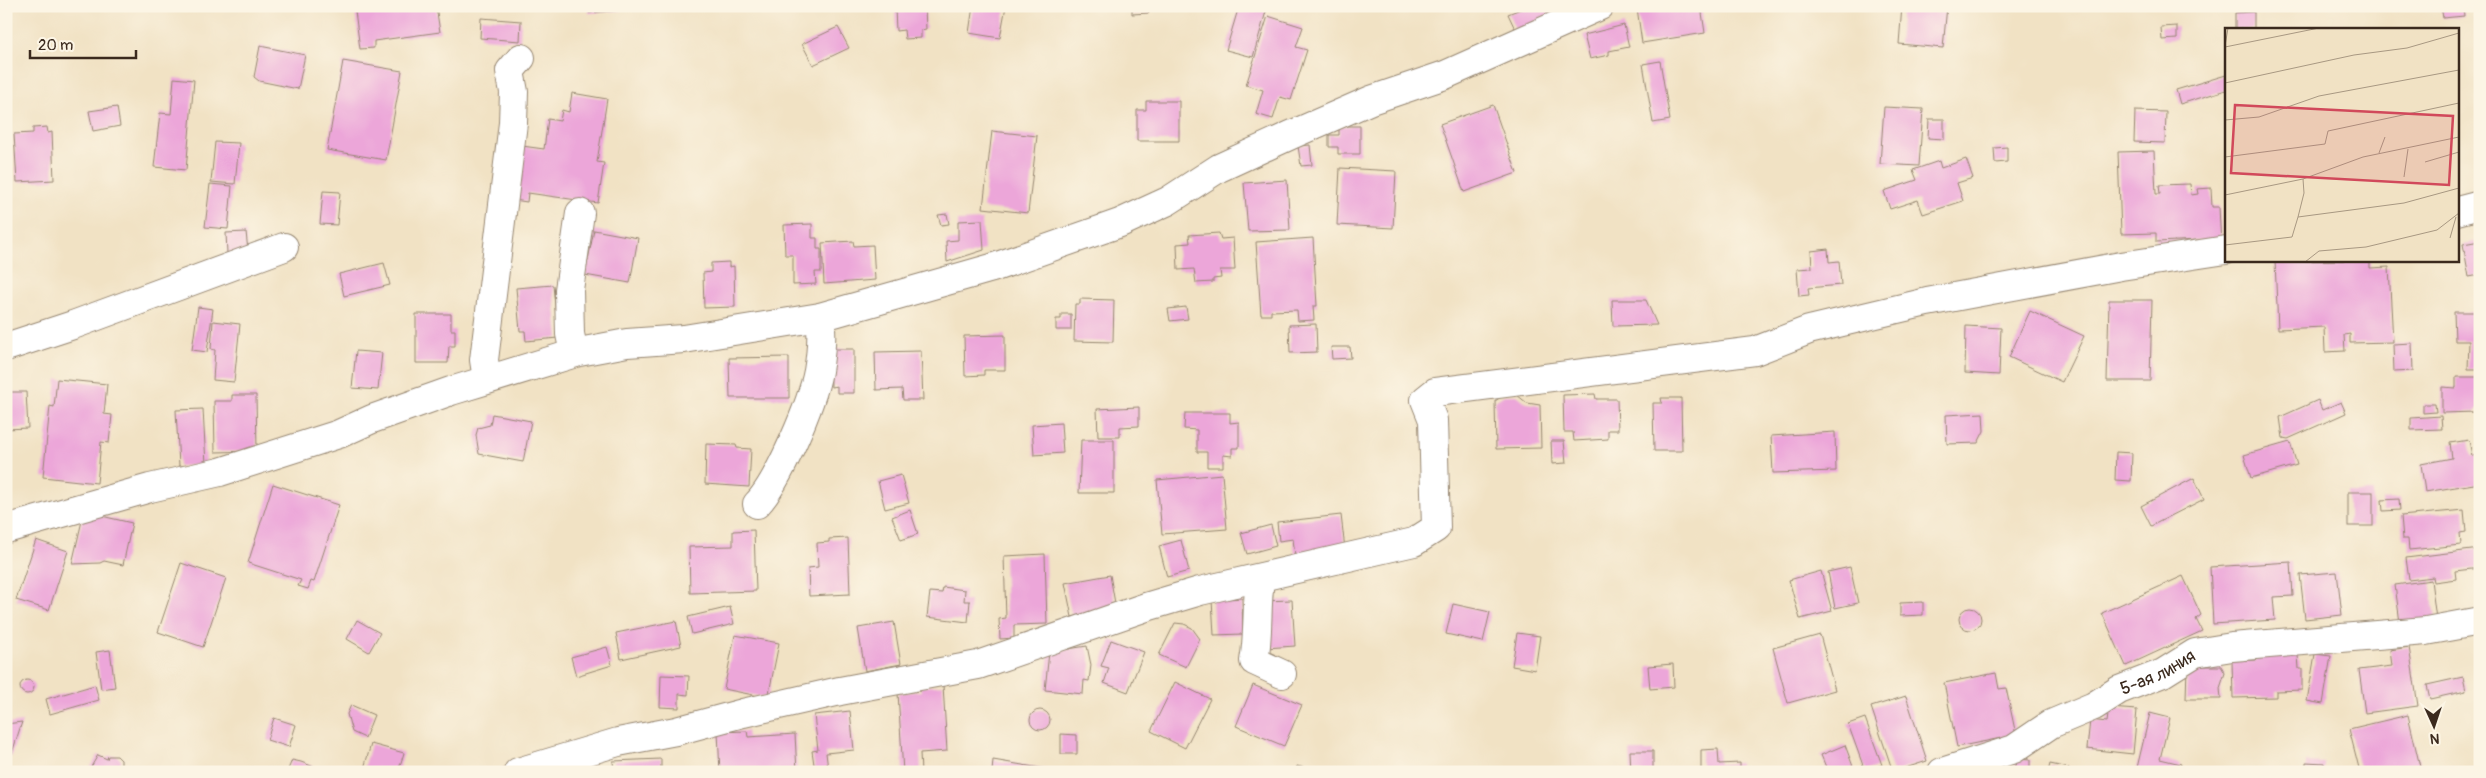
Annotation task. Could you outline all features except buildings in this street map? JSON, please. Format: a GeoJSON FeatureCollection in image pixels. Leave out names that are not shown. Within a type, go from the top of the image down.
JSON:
{"type":"FeatureCollection","features":[{"type":"Feature","properties":{"kind":"street"},"geometry":{"type":"LineString","coordinates":[[6,529],[150,488],[220,472],[339,434],[372,419],[487,379],[574,353],[627,343],[684,339],[820,318],[992,268],[1120,223],[1168,200],[1219,168],[1291,135],[1371,100],[1445,75],[1600,6]]}},
{"type":"Feature","properties":{"kind":"street"},"geometry":{"type":"LineString","coordinates":[[487,379],[484,360],[513,123],[514,92],[510,71],[521,58]]}},
{"type":"Feature","properties":{"kind":"street"},"geometry":{"type":"LineString","coordinates":[[2458,211],[2480,205]]}},
{"type":"Feature","properties":{"kind":"street"},"geometry":{"type":"LineString","coordinates":[[574,353],[570,334],[569,290],[580,213]]}},
{"type":"Feature","properties":{"kind":"street"},"geometry":{"type":"LineString","coordinates":[[6,347],[73,325],[284,247]]}},
{"type":"Feature","properties":{"kind":"street"},"geometry":{"type":"LineString","coordinates":[[518,772],[618,742],[676,731],[743,713],[840,691],[978,665],[1155,605],[1200,592],[1260,580],[1414,542],[1436,528],[1433,420],[1425,400],[1435,392],[1755,351],[1809,330],[1927,302],[2121,266],[2225,250]]}},
{"type":"Feature","properties":{"kind":"street"},"geometry":{"type":"LineString","coordinates":[[757,504],[764,497],[785,458],[818,373],[823,335],[820,318]]}},
{"type":"Feature","properties":{"kind":"street"},"geometry":{"type":"LineString","coordinates":[[1260,580],[1257,602],[1257,642],[1254,662],[1282,674]]}},
{"type":"Feature","properties":{"kind":"street","name":"5-ая линия"},"geometry":{"type":"LineString","coordinates":[[1942,772],[2014,749],[2051,724],[2094,706],[2119,690],[2163,673],[2195,653],[2232,647],[2426,631],[2480,621]]}}]}
